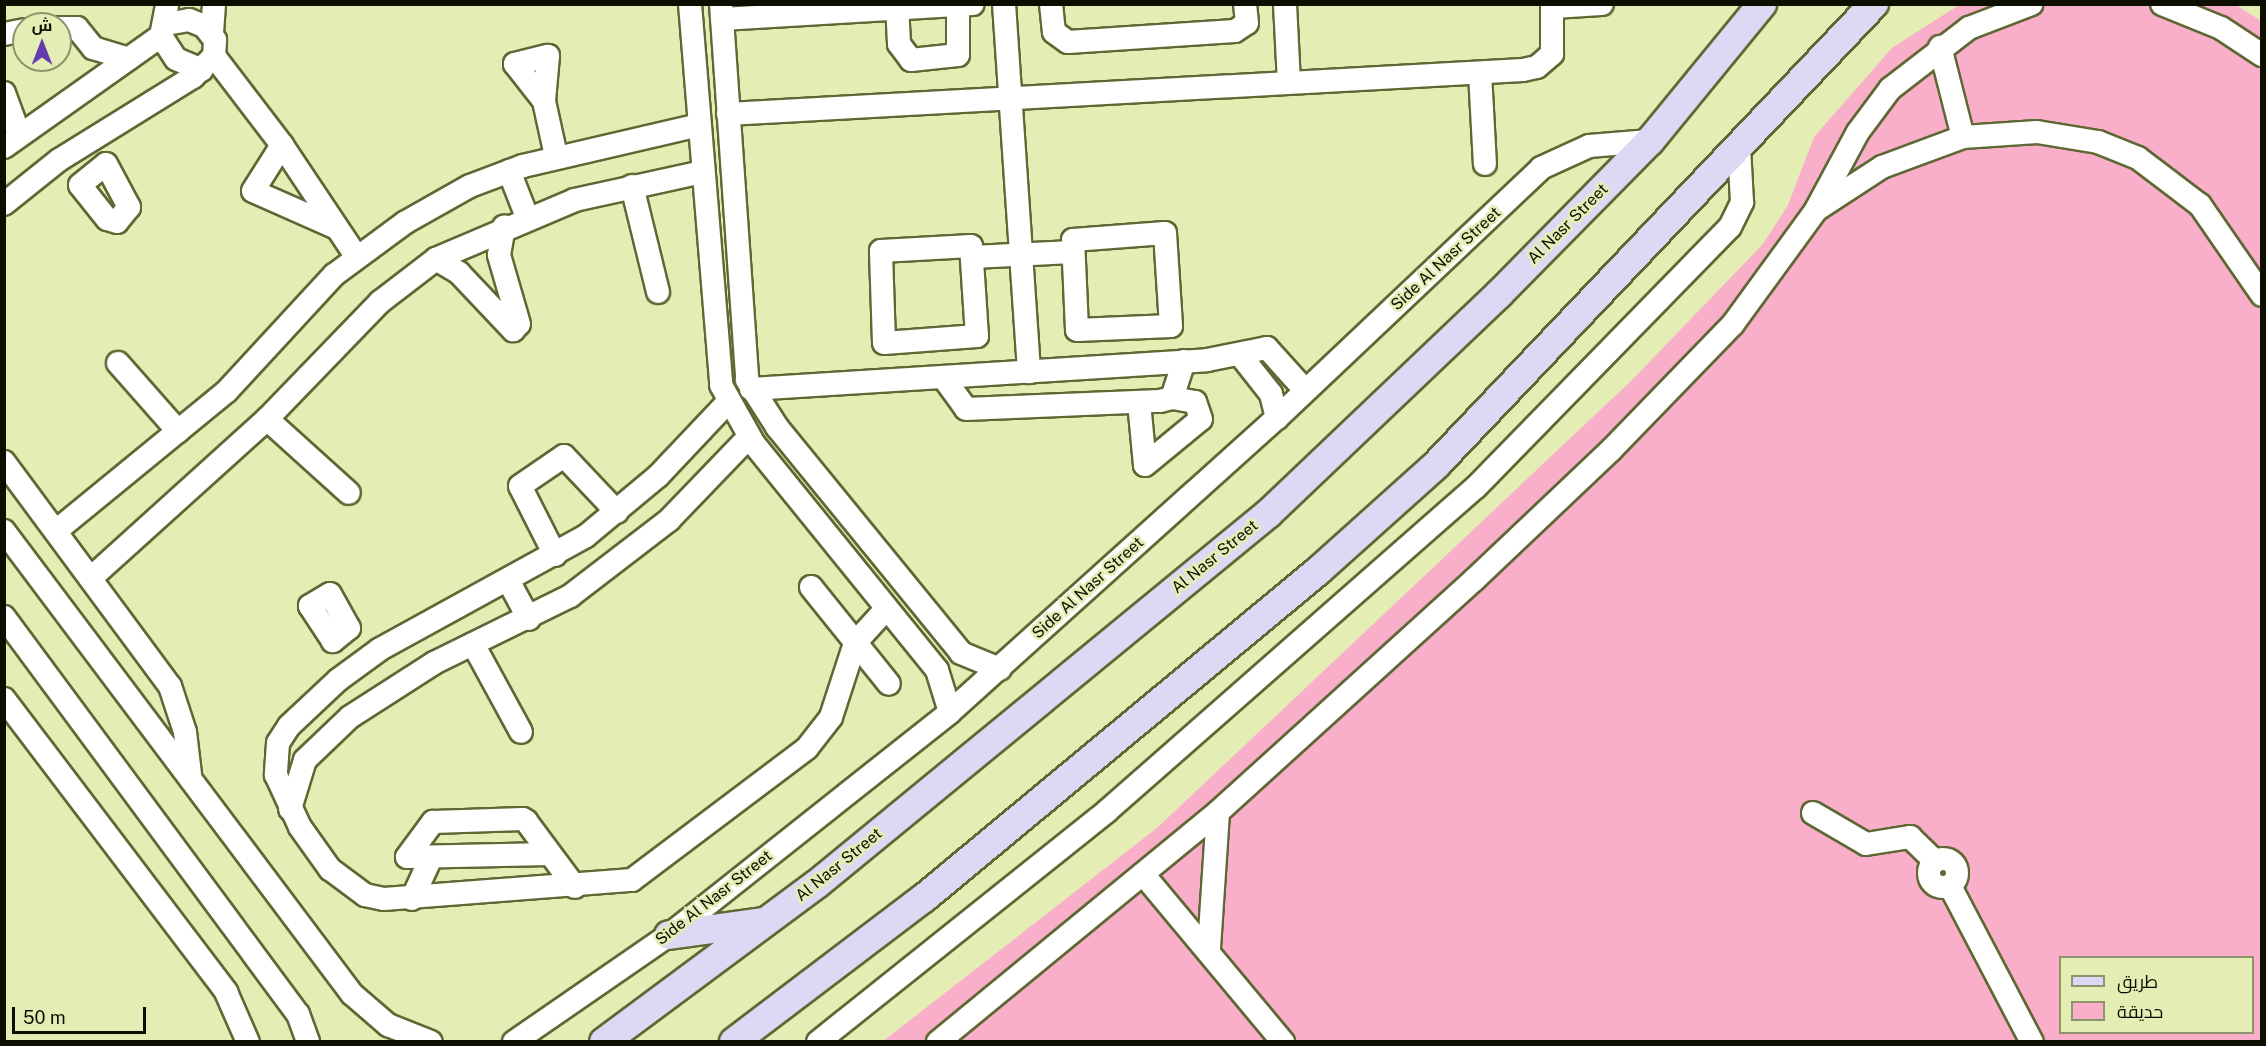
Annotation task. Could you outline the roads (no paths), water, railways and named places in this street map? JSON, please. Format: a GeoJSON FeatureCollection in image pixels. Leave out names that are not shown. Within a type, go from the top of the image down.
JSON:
{"type":"FeatureCollection","features":[{"type":"Feature","properties":{"kind":"main road","name":"Al Nasr Street"},"geometry":{"type":"LineString","coordinates":[[604,1041],[766,922],[1269,513],[1499,294],[1650,141],[1762,4]]}},
{"type":"Feature","properties":{"kind":"main road"},"geometry":{"type":"LineString","coordinates":[[734,1041],[924,898],[1318,571],[1436,465],[1739,146],[1862,9]]}},
{"type":"Feature","properties":{"kind":"main road"},"geometry":{"type":"LineString","coordinates":[[669,935],[766,922]]}},
{"type":"Feature","properties":{"kind":"street"},"geometry":{"type":"LineString","coordinates":[[4,204],[75,148],[208,63],[214,4]]}},
{"type":"Feature","properties":{"kind":"street"},"geometry":{"type":"LineString","coordinates":[[690,4],[715,355],[728,402],[748,437],[937,670],[950,712]]}},
{"type":"Feature","properties":{"kind":"street"},"geometry":{"type":"LineString","coordinates":[[1004,4],[1019,255],[1029,372]]}},
{"type":"Feature","properties":{"kind":"street"},"geometry":{"type":"LineString","coordinates":[[1051,4],[1054,32],[1068,42],[1235,31],[1247,23],[1245,4]]}},
{"type":"Feature","properties":{"kind":"street"},"geometry":{"type":"LineString","coordinates":[[1285,4],[1289,82]]}},
{"type":"Feature","properties":{"kind":"street"},"geometry":{"type":"LineString","coordinates":[[728,114],[1010,96],[1480,73],[1544,63],[1554,41],[1553,6],[1602,4]]}},
{"type":"Feature","properties":{"kind":"street"},"geometry":{"type":"LineString","coordinates":[[938,1041],[1218,812],[1611,450],[1733,324],[1816,210],[1873,110],[1940,47],[1994,15],[2032,4]]}},
{"type":"Feature","properties":{"kind":"street"},"geometry":{"type":"LineString","coordinates":[[2162,4],[2221,28],[2262,55]]}},
{"type":"Feature","properties":{"kind":"street"},"geometry":{"type":"LineString","coordinates":[[897,7],[903,55],[911,60],[953,58],[960,46],[965,5],[722,12],[743,360],[751,389],[961,653],[1000,669]]}},
{"type":"Feature","properties":{"kind":"street"},"geometry":{"type":"LineString","coordinates":[[4,93],[12,140],[128,59],[165,21],[189,20],[212,33]]}},
{"type":"Feature","properties":{"kind":"street"},"geometry":{"type":"LineString","coordinates":[[165,21],[176,59],[208,63],[282,145],[356,256]]}},
{"type":"Feature","properties":{"kind":"street"},"geometry":{"type":"LineString","coordinates":[[72,28],[77,28],[93,48],[128,59]]}},
{"type":"Feature","properties":{"kind":"street"},"geometry":{"type":"LineString","coordinates":[[1940,47],[1963,137]]}},
{"type":"Feature","properties":{"kind":"street"},"geometry":{"type":"LineString","coordinates":[[1480,73],[1485,164]]}},
{"type":"Feature","properties":{"kind":"street"},"geometry":{"type":"LineString","coordinates":[[544,101],[556,156]]}},
{"type":"Feature","properties":{"kind":"street"},"geometry":{"type":"LineString","coordinates":[[56,531],[227,391],[356,256],[470,186],[509,171],[556,156],[699,125]]}},
{"type":"Feature","properties":{"kind":"street"},"geometry":{"type":"LineString","coordinates":[[1816,210],[1908,153],[1963,137],[2067,135],[2138,159],[2200,205],[2262,295]]}},
{"type":"Feature","properties":{"kind":"street","name":"Side Al Nasr Street"},"geometry":{"type":"LineString","coordinates":[[501,1041],[520,1037],[669,935],[950,712],[1277,418],[1541,168],[1589,146],[1650,141]]}},
{"type":"Feature","properties":{"kind":"street"},"geometry":{"type":"LineString","coordinates":[[282,145],[253,190],[338,228]]}},
{"type":"Feature","properties":{"kind":"street"},"geometry":{"type":"LineString","coordinates":[[818,1041],[1107,811],[1476,487],[1730,227],[1742,202],[1739,146]]}},
{"type":"Feature","properties":{"kind":"street"},"geometry":{"type":"LineString","coordinates":[[75,148],[93,173]]}},
{"type":"Feature","properties":{"kind":"street"},"geometry":{"type":"LineString","coordinates":[[509,171],[527,217]]}},
{"type":"Feature","properties":{"kind":"street"},"geometry":{"type":"LineString","coordinates":[[91,578],[267,419],[380,302],[436,259],[527,217],[632,186],[702,172]]}},
{"type":"Feature","properties":{"kind":"street"},"geometry":{"type":"LineString","coordinates":[[632,186],[658,292]]}},
{"type":"Feature","properties":{"kind":"street"},"geometry":{"type":"LineString","coordinates":[[436,259],[459,273],[513,330],[519,324],[499,255],[504,226]]}},
{"type":"Feature","properties":{"kind":"street"},"geometry":{"type":"LineString","coordinates":[[1171,326],[1077,330],[1072,252],[1077,238],[1165,233],[1171,326],[1178,362],[1172,398]]}},
{"type":"Feature","properties":{"kind":"street"},"geometry":{"type":"LineString","coordinates":[[884,343],[977,336],[973,257],[967,244],[880,250],[884,343],[886,381]]}},
{"type":"Feature","properties":{"kind":"street"},"geometry":{"type":"LineString","coordinates":[[973,257],[1072,252]]}},
{"type":"Feature","properties":{"kind":"street"},"geometry":{"type":"LineString","coordinates":[[751,389],[1178,362],[1241,356],[1255,349],[1273,351],[1305,390]]}},
{"type":"Feature","properties":{"kind":"street"},"geometry":{"type":"LineString","coordinates":[[1241,356],[1271,394],[1277,418]]}},
{"type":"Feature","properties":{"kind":"street"},"geometry":{"type":"LineString","coordinates":[[118,363],[178,431]]}},
{"type":"Feature","properties":{"kind":"street"},"geometry":{"type":"LineString","coordinates":[[942,377],[966,409],[1139,402],[1172,398],[1195,402],[1201,419],[1145,465],[1139,402]]}},
{"type":"Feature","properties":{"kind":"street"},"geometry":{"type":"LineString","coordinates":[[728,402],[617,512],[555,555],[360,664],[315,699],[278,743],[276,775],[290,809],[330,869],[365,895],[412,899],[614,884],[649,871],[807,748],[831,717],[855,643],[894,616],[922,605]]}},
{"type":"Feature","properties":{"kind":"street"},"geometry":{"type":"LineString","coordinates":[[267,419],[349,493]]}},
{"type":"Feature","properties":{"kind":"street"},"geometry":{"type":"LineString","coordinates":[[290,809],[305,760],[382,694],[473,644],[530,619],[570,596],[669,520],[748,437]]}},
{"type":"Feature","properties":{"kind":"street"},"geometry":{"type":"LineString","coordinates":[[555,555],[520,486],[564,456],[617,512]]}},
{"type":"Feature","properties":{"kind":"street"},"geometry":{"type":"LineString","coordinates":[[4,462],[170,686],[185,732],[190,774]]}},
{"type":"Feature","properties":{"kind":"street"},"geometry":{"type":"LineString","coordinates":[[4,531],[190,774],[352,994],[389,1033],[431,1041]]}},
{"type":"Feature","properties":{"kind":"street"},"geometry":{"type":"LineString","coordinates":[[509,582],[530,619]]}},
{"type":"Feature","properties":{"kind":"street"},"geometry":{"type":"LineString","coordinates":[[811,587],[889,684]]}},
{"type":"Feature","properties":{"kind":"street"},"geometry":{"type":"LineString","coordinates":[[4,617],[298,1014],[308,1041]]}},
{"type":"Feature","properties":{"kind":"street"},"geometry":{"type":"LineString","coordinates":[[342,636],[360,664]]}},
{"type":"Feature","properties":{"kind":"street"},"geometry":{"type":"LineString","coordinates":[[473,644],[521,732]]}},
{"type":"Feature","properties":{"kind":"street"},"geometry":{"type":"LineString","coordinates":[[4,645],[32,654]]}},
{"type":"Feature","properties":{"kind":"street"},"geometry":{"type":"LineString","coordinates":[[4,699],[226,992],[248,1041]]}},
{"type":"Feature","properties":{"kind":"street"},"geometry":{"type":"LineString","coordinates":[[278,743],[286,760],[305,760]]}},
{"type":"Feature","properties":{"kind":"street"},"geometry":{"type":"LineString","coordinates":[[1209,948],[1218,812]]}},
{"type":"Feature","properties":{"kind":"street"},"geometry":{"type":"LineString","coordinates":[[1813,813],[1866,844],[1910,837],[1935,861],[1945,858],[1957,868],[1950,886],[2032,1041]]}},
{"type":"Feature","properties":{"kind":"street"},"geometry":{"type":"LineString","coordinates":[[550,854],[430,860],[407,857],[433,822],[523,819],[550,854],[575,887]]}},
{"type":"Feature","properties":{"kind":"street"},"geometry":{"type":"LineString","coordinates":[[412,899],[430,860]]}},
{"type":"Feature","properties":{"kind":"street"},"geometry":{"type":"LineString","coordinates":[[1143,874],[1209,948],[1283,1041]]}}]}
